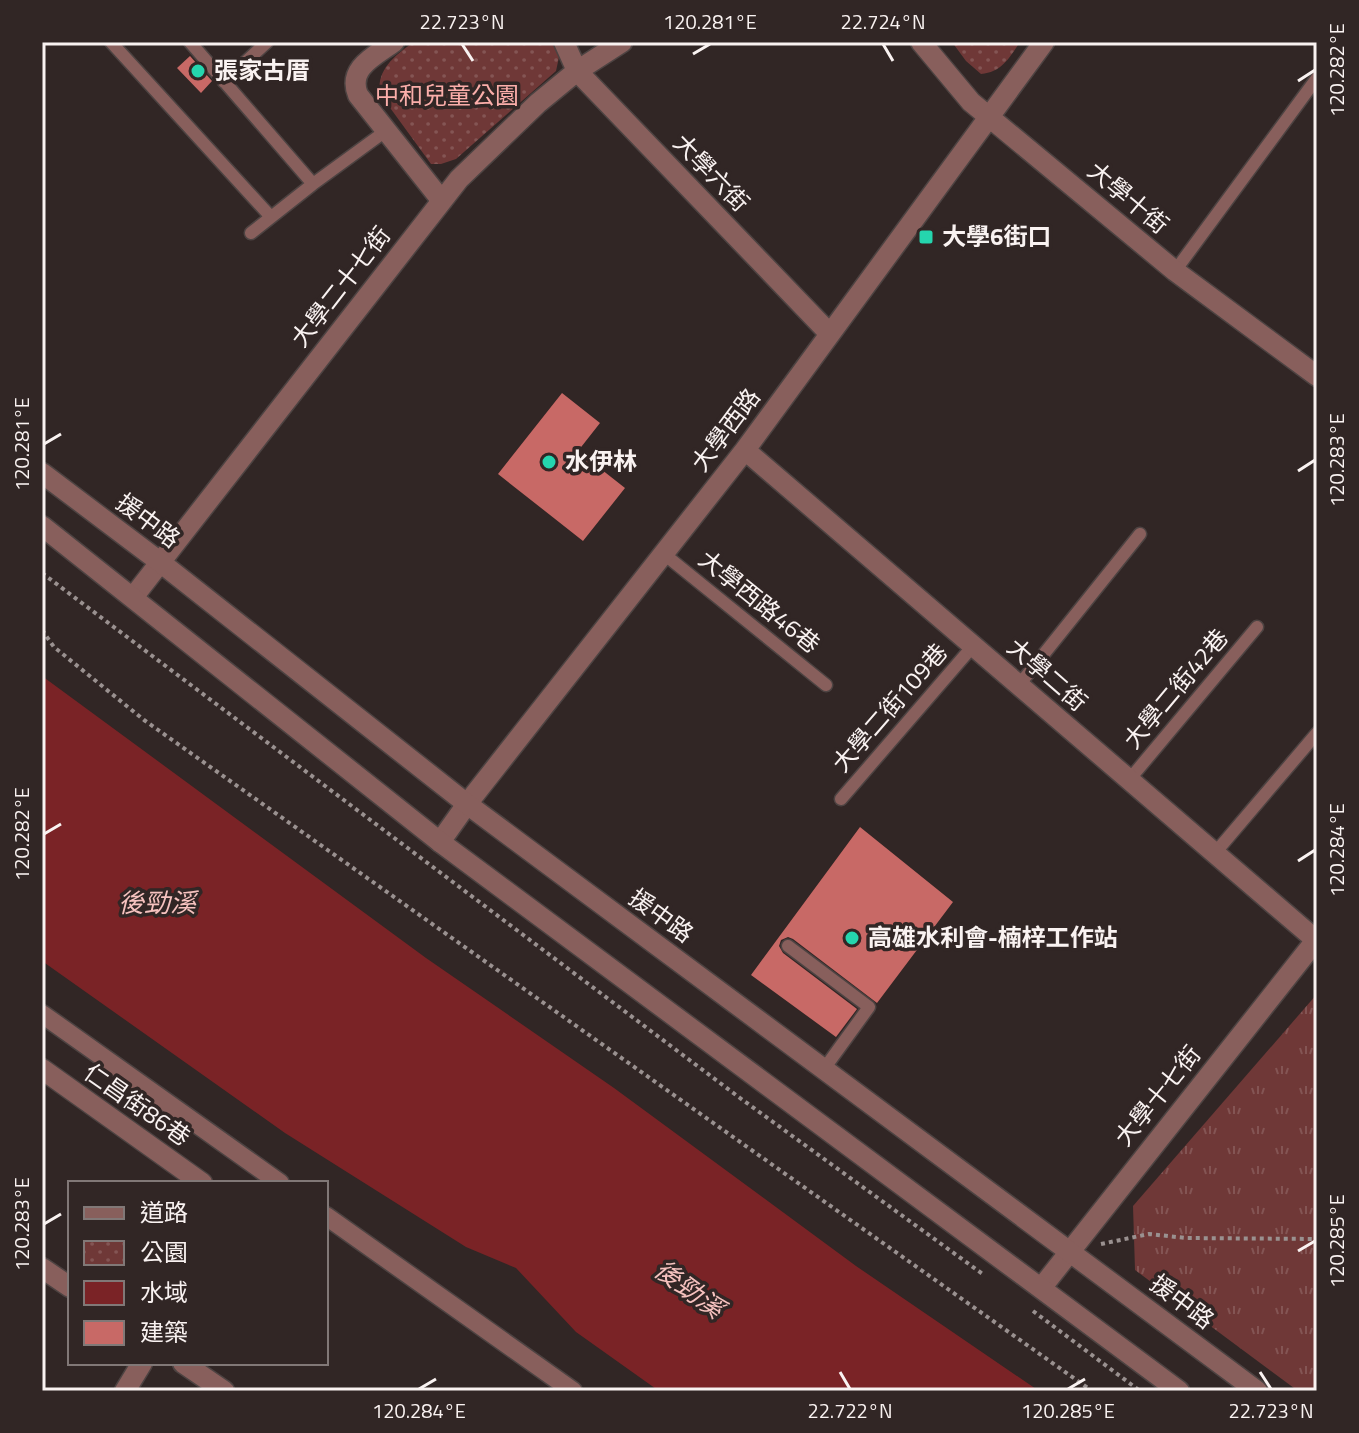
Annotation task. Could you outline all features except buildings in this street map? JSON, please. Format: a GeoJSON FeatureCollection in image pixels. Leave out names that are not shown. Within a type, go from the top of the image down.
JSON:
{"type":"FeatureCollection","features":[{"type":"Feature","properties":{"kind":"street"},"geometry":{"type":"LineString","coordinates":[[394,42],[357,71],[354,84],[358,95],[442,201]]}},
{"type":"Feature","properties":{"kind":"street","name":"大學六街"},"geometry":{"type":"LineString","coordinates":[[564,42],[577,71],[830,334]]}},
{"type":"Feature","properties":{"kind":"street","name":"大學二十七街"},"geometry":{"type":"LineString","coordinates":[[134,596],[459,179],[526,113],[577,71],[622,42]]}},
{"type":"Feature","properties":{"kind":"street","name":"大學十街"},"geometry":{"type":"LineString","coordinates":[[921,42],[956,87],[991,118],[1175,271],[1317,376]]}},
{"type":"Feature","properties":{"kind":"street","name":"大學西路"},"geometry":{"type":"LineString","coordinates":[[440,842],[745,450],[1044,42]]}},
{"type":"Feature","properties":{"kind":"street","name":"大學二街"},"geometry":{"type":"LineString","coordinates":[[745,450],[1316,939]]}},
{"type":"Feature","properties":{"kind":"street","name":"援中路"},"geometry":{"type":"LineString","coordinates":[[42,473],[467,804],[1257,1391]]}},
{"type":"Feature","properties":{"kind":"street"},"geometry":{"type":"LineString","coordinates":[[42,526],[440,842],[1179,1391]]}},
{"type":"Feature","properties":{"kind":"street","name":"大學十七街"},"geometry":{"type":"LineString","coordinates":[[1042,1287],[1316,939]]}},
{"type":"Feature","properties":{"kind":"street"},"geometry":{"type":"LineString","coordinates":[[42,1014],[277,1181]]}},
{"type":"Feature","properties":{"kind":"street","name":"仁昌街86巷"},"geometry":{"type":"LineString","coordinates":[[42,1069],[199,1181]]}},
{"type":"Feature","properties":{"kind":"street"},"geometry":{"type":"LineString","coordinates":[[328,1217],[573,1391]]}},
{"type":"Feature","properties":{"kind":"street"},"geometry":{"type":"LineString","coordinates":[[42,1268],[68,1286]]}},
{"type":"Feature","properties":{"kind":"street"},"geometry":{"type":"LineString","coordinates":[[125,1391],[141,1365]]}},
{"type":"Feature","properties":{"kind":"street"},"geometry":{"type":"LineString","coordinates":[[186,1365],[224,1391]]}},
{"type":"Feature","properties":{"kind":"lane"},"geometry":{"type":"LineString","coordinates":[[111,42],[271,217]]}},
{"type":"Feature","properties":{"kind":"lane"},"geometry":{"type":"LineString","coordinates":[[190,42],[313,184]]}},
{"type":"Feature","properties":{"kind":"lane"},"geometry":{"type":"LineString","coordinates":[[224,82],[267,42]]}},
{"type":"Feature","properties":{"kind":"lane"},"geometry":{"type":"LineString","coordinates":[[1175,271],[1317,78]]}},
{"type":"Feature","properties":{"kind":"lane"},"geometry":{"type":"LineString","coordinates":[[251,233],[387,130]]}},
{"type":"Feature","properties":{"kind":"lane"},"geometry":{"type":"LineString","coordinates":[[1019,685],[1140,534]]}},
{"type":"Feature","properties":{"kind":"lane","name":"大學西路46巷"},"geometry":{"type":"LineString","coordinates":[[664,554],[826,685]]}},
{"type":"Feature","properties":{"kind":"lane","name":"大學二街42巷"},"geometry":{"type":"LineString","coordinates":[[1129,780],[1257,627]]}},
{"type":"Feature","properties":{"kind":"lane","name":"大學二街109巷"},"geometry":{"type":"LineString","coordinates":[[841,799],[973,646]]}},
{"type":"Feature","properties":{"kind":"lane"},"geometry":{"type":"LineString","coordinates":[[1215,853],[1317,733]]}},
{"type":"Feature","properties":{"kind":"lane"},"geometry":{"type":"LineString","coordinates":[[788,946],[869,1007],[824,1069]]}},
{"type":"Feature","properties":{"kind":"path"},"geometry":{"type":"LineString","coordinates":[[42,573],[740,1098],[990,1279]]}},
{"type":"Feature","properties":{"kind":"path"},"geometry":{"type":"LineString","coordinates":[[42,630],[54,647],[144,720],[1092,1391]]}},
{"type":"Feature","properties":{"kind":"path"},"geometry":{"type":"LineString","coordinates":[[1069,1251],[1149,1234],[1186,1238],[1317,1239]]}},
{"type":"Feature","properties":{"kind":"path"},"geometry":{"type":"LineString","coordinates":[[1023,1303],[1140,1391]]}},
{"type":"Feature","properties":{"kind":"green space","name":"中和兒童公園"},"geometry":{"type":"Polygon","coordinates":[[[414,42],[552,42],[559,57],[556,71],[456,159],[431,164],[380,94],[384,70],[414,42]]]}},
{"type":"Feature","properties":{"kind":"green space"},"geometry":{"type":"Polygon","coordinates":[[[952,42],[1020,42],[1000,67],[981,74],[952,42]]]}},
{"type":"Feature","properties":{"kind":"green space"},"geometry":{"type":"Polygon","coordinates":[[[1317,994],[1317,1391],[1298,1391],[1135,1270],[1133,1206],[1317,994]]]}},
{"type":"Feature","properties":{"kind":"water","name":"後勁溪"},"geometry":{"type":"Polygon","coordinates":[[[42,676],[426,958],[614,1088],[856,1266],[1039,1391],[659,1391],[576,1332],[516,1268],[466,1247],[285,1133],[42,961],[42,676]]]}},
{"type":"Feature","properties":{"kind":"place","name":"張家古厝"},"geometry":{"type":"Point","coordinates":[198,71]}},
{"type":"Feature","properties":{"kind":"place","name":"大學6街口"},"geometry":{"type":"Point","coordinates":[926,237]}},
{"type":"Feature","properties":{"kind":"place","name":"水伊林"},"geometry":{"type":"Point","coordinates":[549,462]}},
{"type":"Feature","properties":{"kind":"place","name":"高雄水利會-楠梓工作站"},"geometry":{"type":"Point","coordinates":[852,938]}}]}
